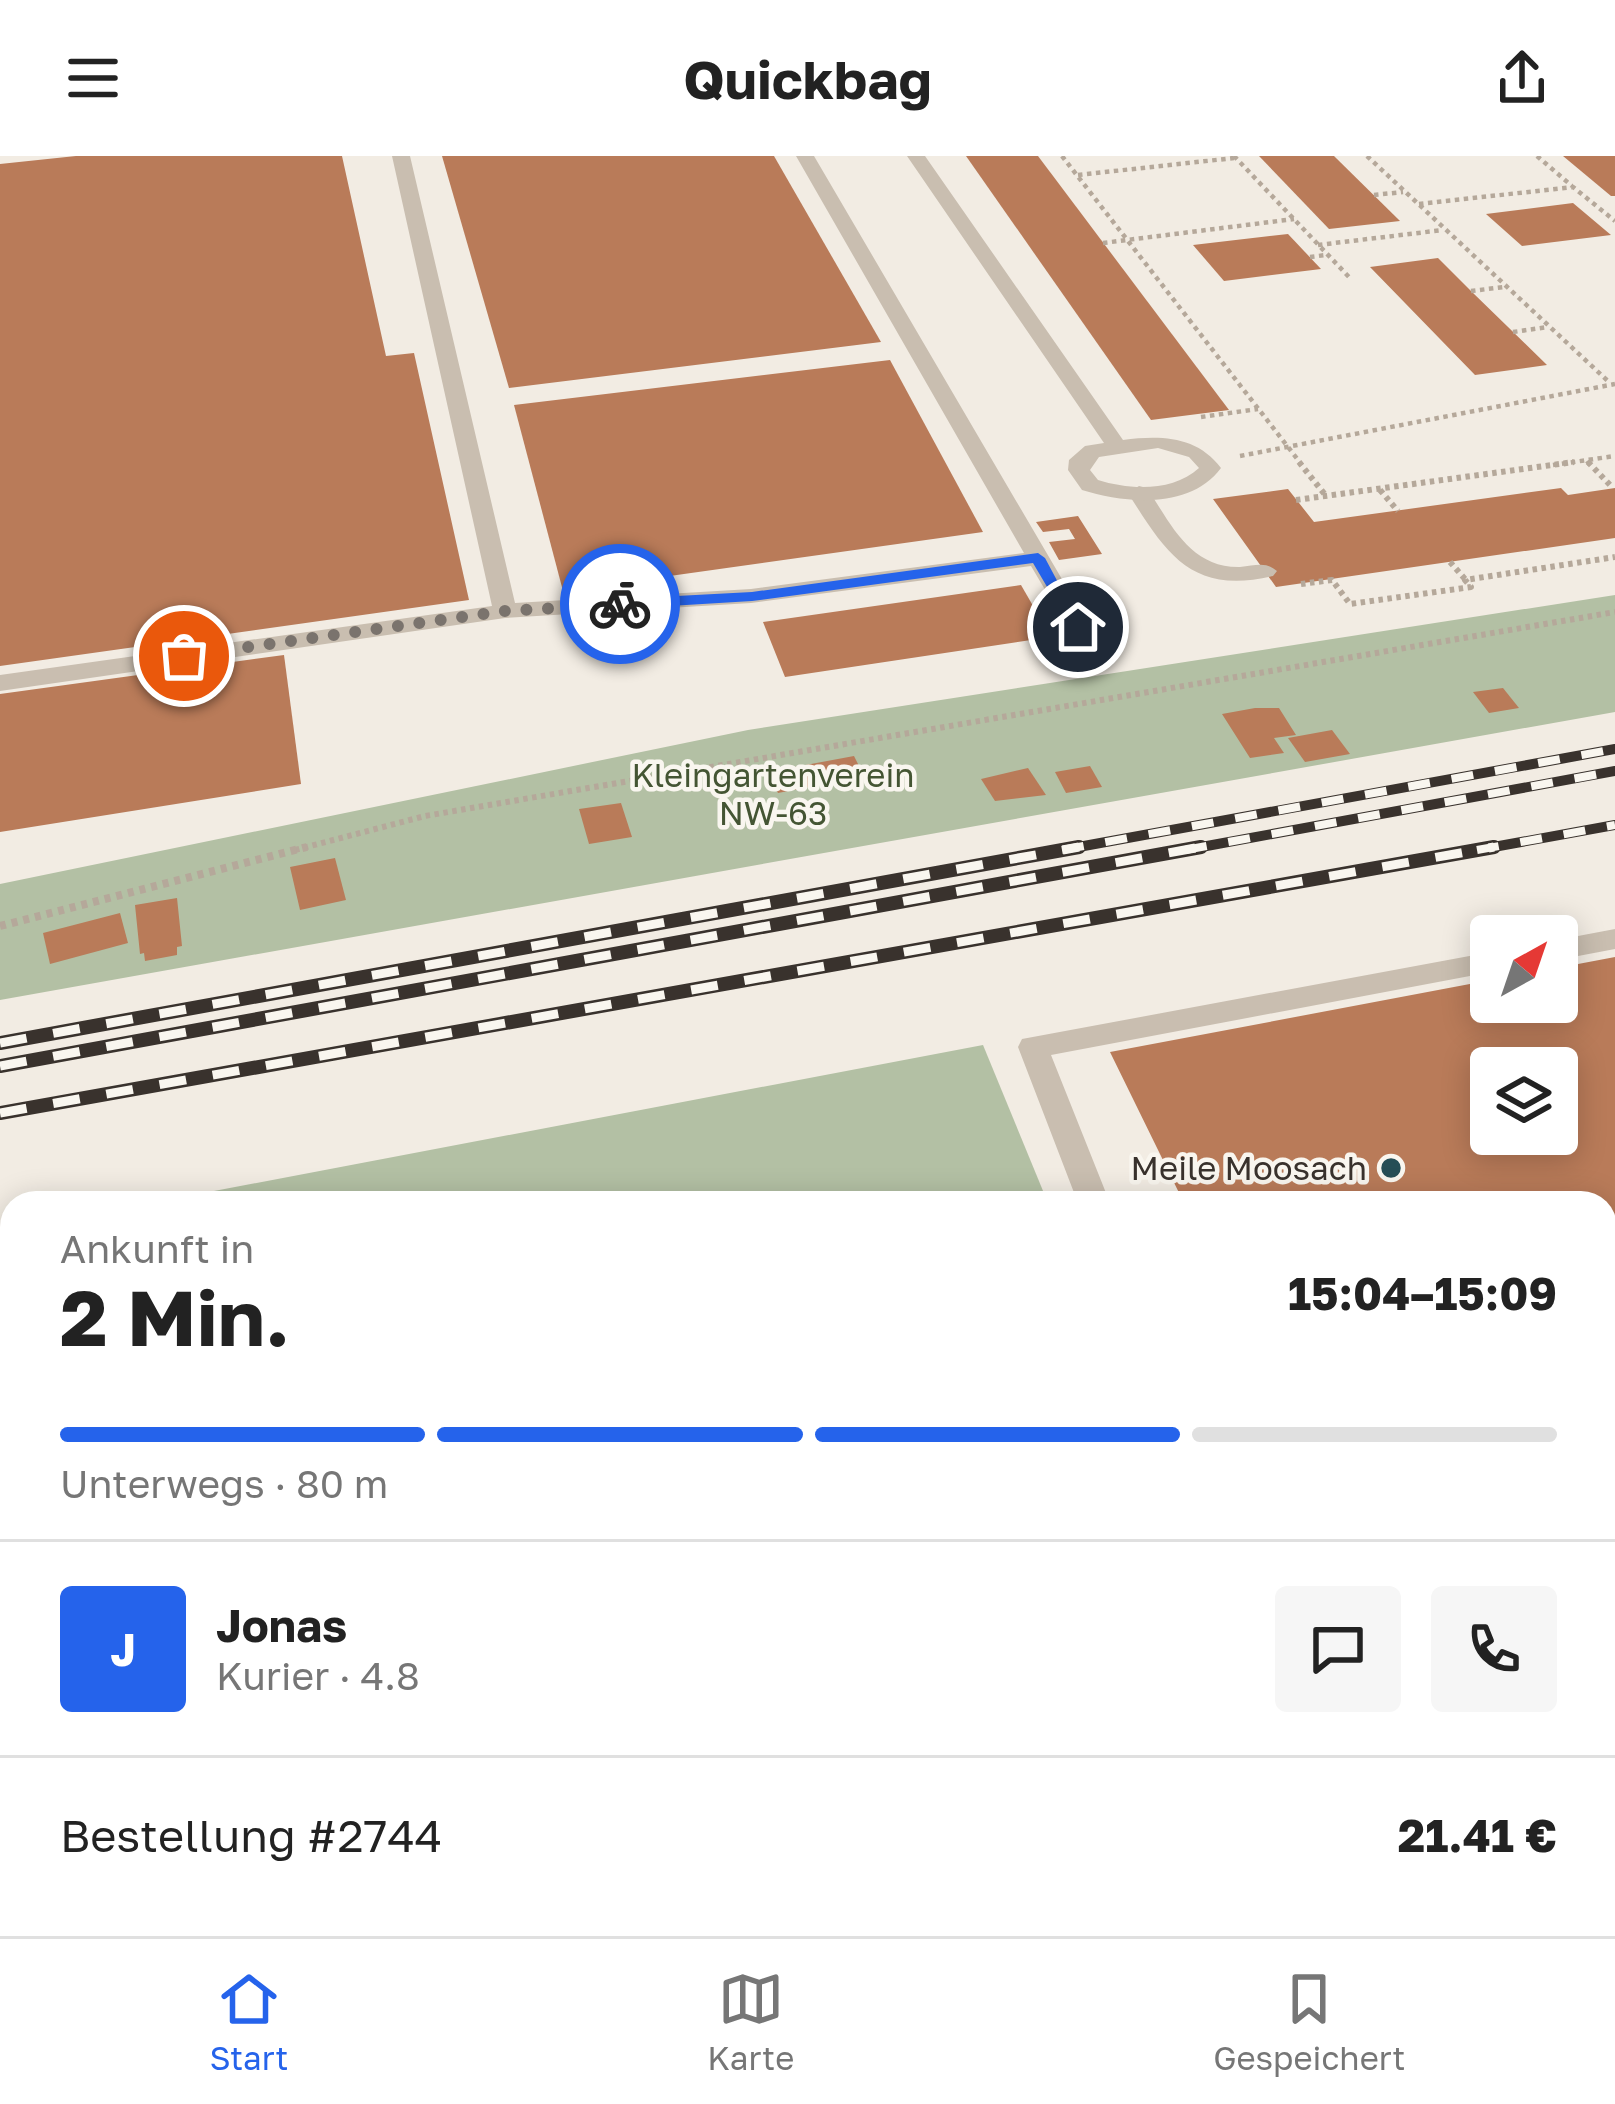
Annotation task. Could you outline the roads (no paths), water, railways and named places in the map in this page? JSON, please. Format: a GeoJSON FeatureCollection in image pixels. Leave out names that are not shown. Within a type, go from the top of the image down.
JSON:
{"type":"FeatureCollection","features":[{"type":"Feature","properties":{"kind":"street"},"geometry":{"type":"LineString","coordinates":[[401,156],[505,611]]}},
{"type":"Feature","properties":{"kind":"street"},"geometry":{"type":"LineString","coordinates":[[805,156],[1078,627]]}},
{"type":"Feature","properties":{"kind":"street"},"geometry":{"type":"LineString","coordinates":[[916,156],[1118,447]]}},
{"type":"Feature","properties":{"kind":"street"},"geometry":{"type":"LineString","coordinates":[[1178,445],[1197,452],[1210,468],[1195,484],[1139,494],[1105,492],[1090,485],[1079,470],[1080,460],[1093,451],[1118,447],[1178,445]]}},
{"type":"Feature","properties":{"kind":"street"},"geometry":{"type":"LineString","coordinates":[[1139,494],[1190,564],[1232,576],[1265,571]]}},
{"type":"Feature","properties":{"kind":"street"},"geometry":{"type":"LineString","coordinates":[[0,682],[505,611],[752,596],[1038,558]]}},
{"type":"Feature","properties":{"kind":"street"},"geometry":{"type":"LineString","coordinates":[[1578,946],[1615,939]]}},
{"type":"Feature","properties":{"kind":"street"},"geometry":{"type":"LineString","coordinates":[[1089,1191],[1033,1047],[1470,966]]}},
{"type":"Feature","properties":{"kind":"railway"},"geometry":{"type":"LineString","coordinates":[[1062,850],[1615,749]]}},
{"type":"Feature","properties":{"kind":"railway"},"geometry":{"type":"LineString","coordinates":[[1185,850],[1615,771]]}},
{"type":"Feature","properties":{"kind":"railway"},"geometry":{"type":"LineString","coordinates":[[1477,850],[1615,825]]}},
{"type":"Feature","properties":{"kind":"railway"},"geometry":{"type":"LineString","coordinates":[[0,1043],[1079,847]]}},
{"type":"Feature","properties":{"kind":"railway"},"geometry":{"type":"LineString","coordinates":[[0,1066],[1201,847]]}},
{"type":"Feature","properties":{"kind":"railway"},"geometry":{"type":"LineString","coordinates":[[0,1113],[1494,847]]}},
{"type":"Feature","properties":{"kind":"place","name":"Meile Moosach"},"geometry":{"type":"Point","coordinates":[1391,1168]}},
{"type":"Feature","properties":{"kind":"park label","name":"Kleingartenverein NW-63"},"geometry":{"type":"Point","coordinates":[773,794]}}]}
